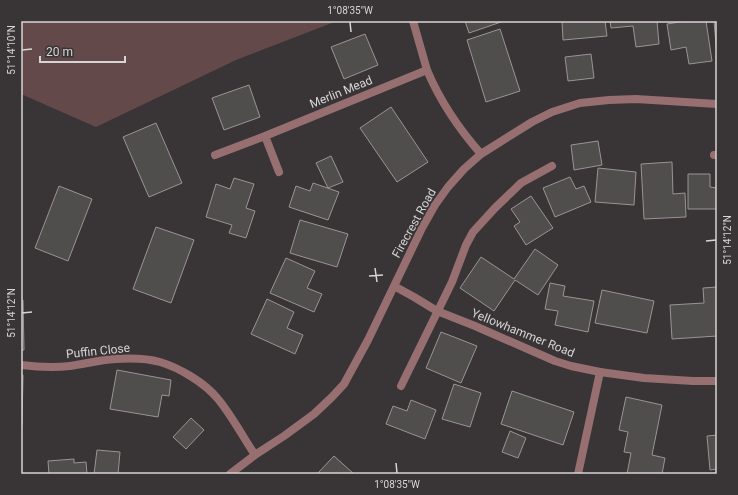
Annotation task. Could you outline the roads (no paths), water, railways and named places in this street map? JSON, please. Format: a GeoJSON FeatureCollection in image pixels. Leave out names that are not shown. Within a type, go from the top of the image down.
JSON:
{"type":"FeatureCollection","features":[{"type":"Feature","properties":{"kind":"street"},"geometry":{"type":"LineString","coordinates":[[413,21],[427,70],[433,85],[452,118],[466,138],[481,154]]}},
{"type":"Feature","properties":{"kind":"street","name":"Merlin Mead"},"geometry":{"type":"LineString","coordinates":[[215,155],[427,70]]}},
{"type":"Feature","properties":{"kind":"street","name":"Firecrest Road"},"geometry":{"type":"LineString","coordinates":[[230,474],[314,414],[344,384],[368,340],[422,228],[435,205],[464,169],[481,154],[532,122],[552,112],[580,103],[636,99],[717,104]]}},
{"type":"Feature","properties":{"kind":"street"},"geometry":{"type":"LineString","coordinates":[[265,136],[279,172]]}},
{"type":"Feature","properties":{"kind":"street"},"geometry":{"type":"LineString","coordinates":[[401,386],[452,282],[466,245],[473,232],[521,183],[552,166]]}},
{"type":"Feature","properties":{"kind":"street","name":"Yellowhammer Road"},"geometry":{"type":"LineString","coordinates":[[394,286],[438,311],[555,361],[571,366],[600,372],[668,380],[717,381]]}},
{"type":"Feature","properties":{"kind":"street","name":"Puffin Close"},"geometry":{"type":"LineString","coordinates":[[21,366],[69,366],[115,359],[159,362],[175,368],[187,374],[210,390],[227,411],[255,455]]}},
{"type":"Feature","properties":{"kind":"street"},"geometry":{"type":"LineString","coordinates":[[578,474],[600,372]]}}]}
